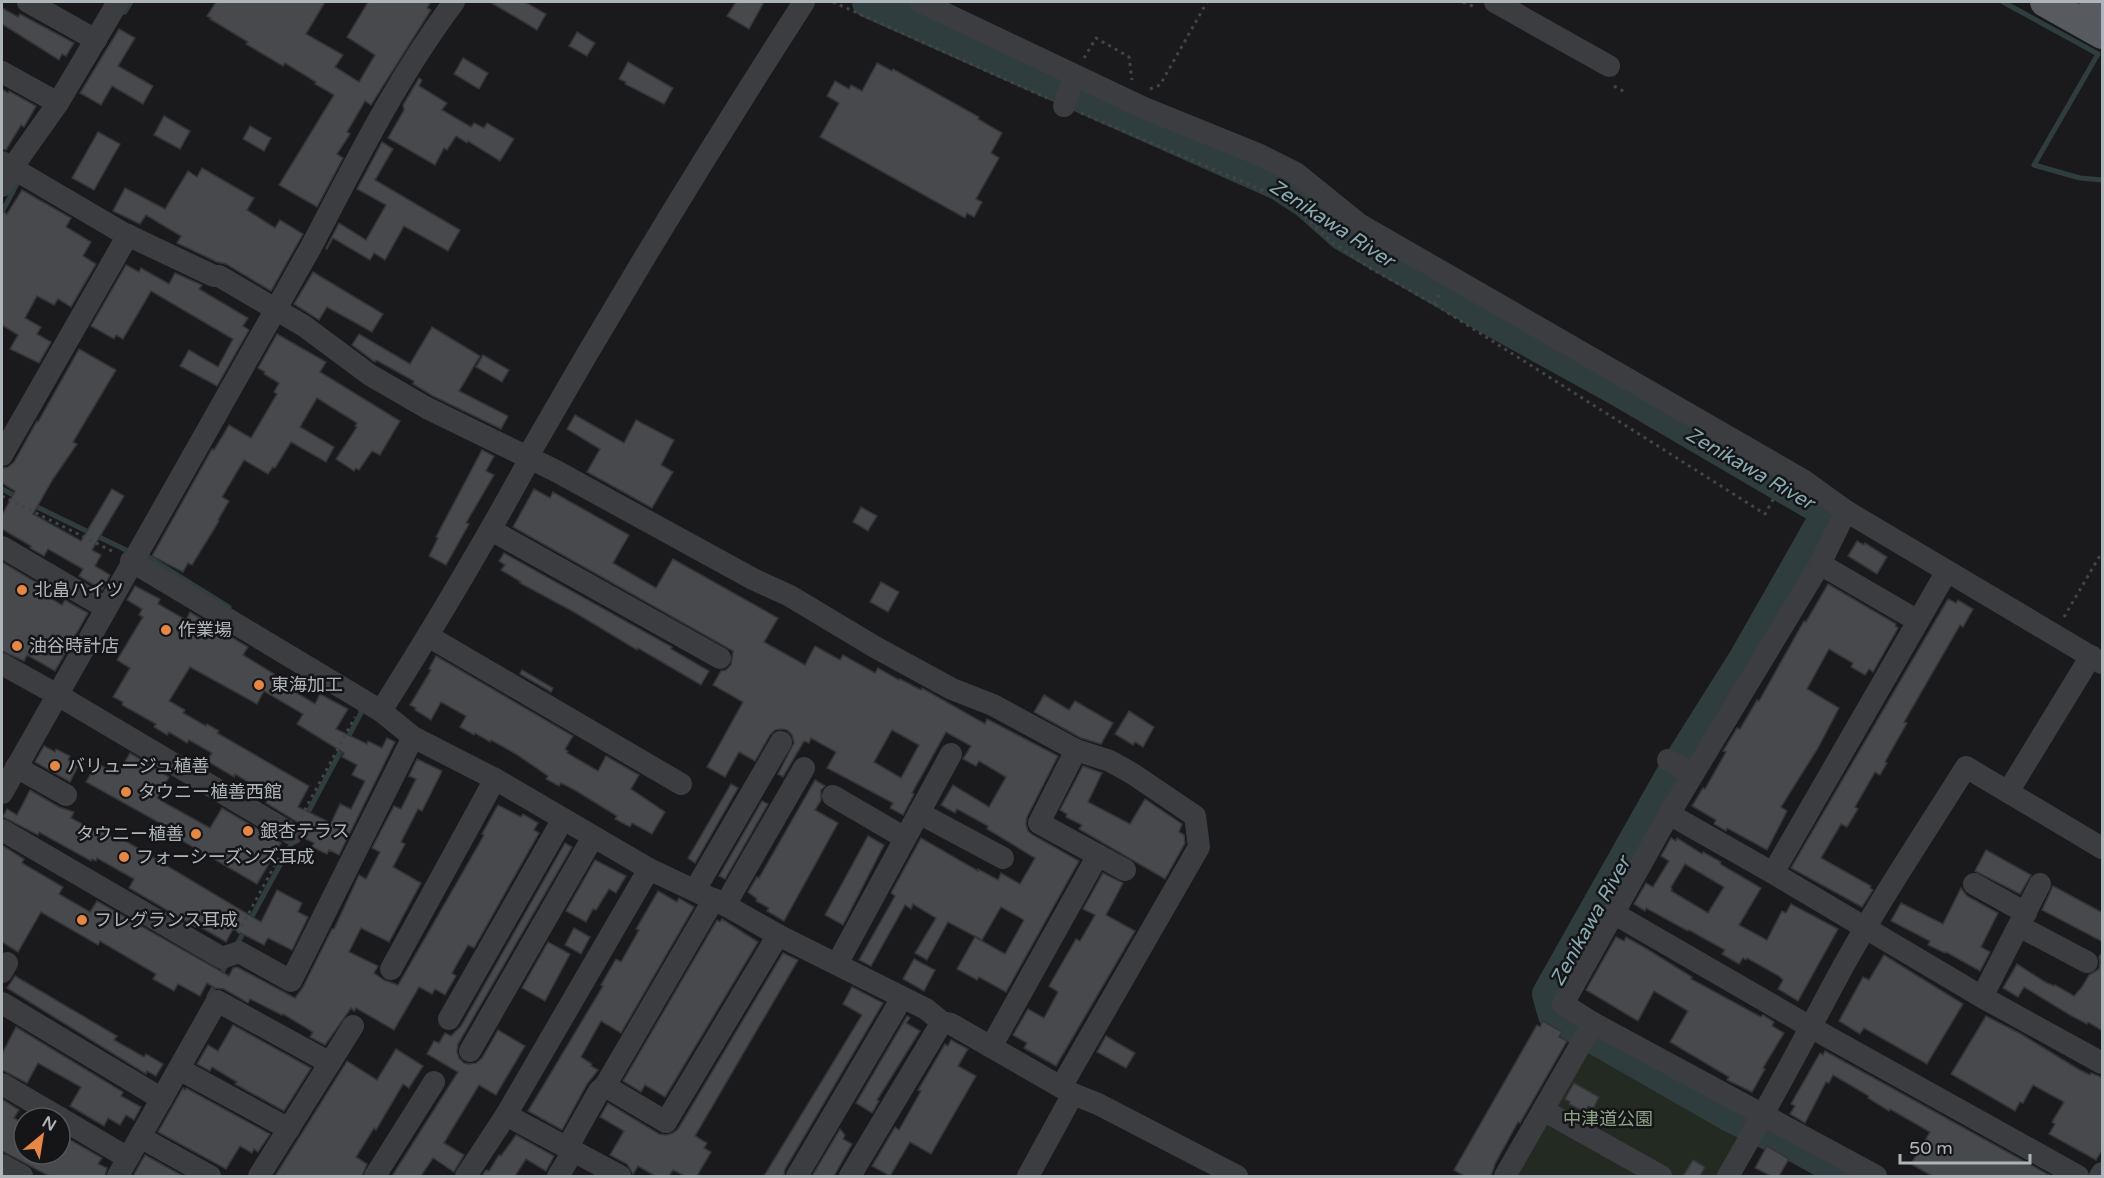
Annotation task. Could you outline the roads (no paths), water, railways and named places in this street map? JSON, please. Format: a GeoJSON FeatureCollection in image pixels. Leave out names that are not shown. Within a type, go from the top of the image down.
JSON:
{"type":"FeatureCollection","features":[{"type":"Feature","properties":{"kind":"main road"},"geometry":{"type":"LineString","coordinates":[[2045,2],[2103,34]]}},
{"type":"Feature","properties":{"kind":"main road"},"geometry":{"type":"LineString","coordinates":[[2094,2],[2103,6]]}},
{"type":"Feature","properties":{"kind":"street"},"geometry":{"type":"LineString","coordinates":[[28,2],[96,40]]}},
{"type":"Feature","properties":{"kind":"street"},"geometry":{"type":"LineString","coordinates":[[118,2],[58,103],[5,172],[214,276],[219,276],[304,326],[369,375],[427,408],[528,456],[753,579],[790,596],[875,647],[952,689],[993,705],[1076,750],[1118,765],[1195,816],[1199,847],[1067,1091],[1028,1176]]}},
{"type":"Feature","properties":{"kind":"street"},"geometry":{"type":"LineString","coordinates":[[2,793],[131,561],[276,309],[413,60],[454,2]]}},
{"type":"Feature","properties":{"kind":"street"},"geometry":{"type":"LineString","coordinates":[[372,706],[428,636],[491,530],[527,464],[528,456],[689,183],[804,2]]}},
{"type":"Feature","properties":{"kind":"street"},"geometry":{"type":"LineString","coordinates":[[921,2],[1073,79],[1260,155],[1296,173],[1359,224],[1796,476],[1846,511],[2097,660],[2008,792]]}},
{"type":"Feature","properties":{"kind":"street"},"geometry":{"type":"LineString","coordinates":[[1496,2],[1609,66]]}},
{"type":"Feature","properties":{"kind":"street"},"geometry":{"type":"LineString","coordinates":[[2,72],[58,103]]}},
{"type":"Feature","properties":{"kind":"street"},"geometry":{"type":"LineString","coordinates":[[1064,104],[1073,79]]}},
{"type":"Feature","properties":{"kind":"street"},"geometry":{"type":"LineString","coordinates":[[2,455],[128,234]]}},
{"type":"Feature","properties":{"kind":"street"},"geometry":{"type":"LineString","coordinates":[[1846,511],[1820,564],[1692,774],[1563,1004],[1589,1031],[1876,1176]]}},
{"type":"Feature","properties":{"kind":"street"},"geometry":{"type":"LineString","coordinates":[[491,530],[720,658]]}},
{"type":"Feature","properties":{"kind":"street"},"geometry":{"type":"LineString","coordinates":[[2,547],[106,608]]}},
{"type":"Feature","properties":{"kind":"street"},"geometry":{"type":"LineString","coordinates":[[131,561],[372,706],[414,737],[495,779],[649,870],[712,898],[778,935],[926,1009],[942,1022],[951,1024],[1067,1091],[1098,1104],[1238,1176]]}},
{"type":"Feature","properties":{"kind":"street"},"geometry":{"type":"LineString","coordinates":[[1820,564],[1918,621]]}},
{"type":"Feature","properties":{"kind":"street"},"geometry":{"type":"LineString","coordinates":[[1773,873],[1947,571]]}},
{"type":"Feature","properties":{"kind":"street"},"geometry":{"type":"LineString","coordinates":[[428,636],[681,784]]}},
{"type":"Feature","properties":{"kind":"street"},"geometry":{"type":"LineString","coordinates":[[2,664],[292,834]]}},
{"type":"Feature","properties":{"kind":"street"},"geometry":{"type":"LineString","coordinates":[[2,830],[222,958],[239,952],[291,981],[414,737]]}},
{"type":"Feature","properties":{"kind":"street"},"geometry":{"type":"LineString","coordinates":[[558,1176],[599,1091],[605,1086],[712,898],[782,742]]}},
{"type":"Feature","properties":{"kind":"street"},"geometry":{"type":"LineString","coordinates":[[1076,750],[1039,823],[1125,870]]}},
{"type":"Feature","properties":{"kind":"street"},"geometry":{"type":"LineString","coordinates":[[837,964],[951,754]]}},
{"type":"Feature","properties":{"kind":"street"},"geometry":{"type":"LineString","coordinates":[[1668,760],[1692,774]]}},
{"type":"Feature","properties":{"kind":"street"},"geometry":{"type":"LineString","coordinates":[[16,766],[66,795]]}},
{"type":"Feature","properties":{"kind":"street"},"geometry":{"type":"LineString","coordinates":[[1728,1176],[1866,928],[1966,767],[2103,848]]}},
{"type":"Feature","properties":{"kind":"street"},"geometry":{"type":"LineString","coordinates":[[712,898],[804,768]]}},
{"type":"Feature","properties":{"kind":"street"},"geometry":{"type":"LineString","coordinates":[[391,969],[495,779]]}},
{"type":"Feature","properties":{"kind":"street"},"geometry":{"type":"LineString","coordinates":[[832,796],[905,838]]}},
{"type":"Feature","properties":{"kind":"street"},"geometry":{"type":"LineString","coordinates":[[919,813],[1003,858]]}},
{"type":"Feature","properties":{"kind":"street"},"geometry":{"type":"LineString","coordinates":[[1669,814],[1982,997],[2103,1062]]}},
{"type":"Feature","properties":{"kind":"street"},"geometry":{"type":"LineString","coordinates":[[449,1019],[563,819]]}},
{"type":"Feature","properties":{"kind":"street"},"geometry":{"type":"LineString","coordinates":[[470,1051],[593,837]]}},
{"type":"Feature","properties":{"kind":"street"},"geometry":{"type":"LineString","coordinates":[[991,1047],[1098,855]]}},
{"type":"Feature","properties":{"kind":"street"},"geometry":{"type":"LineString","coordinates":[[466,1176],[506,1115],[649,870]]}},
{"type":"Feature","properties":{"kind":"street"},"geometry":{"type":"LineString","coordinates":[[1974,884],[2087,963]]}},
{"type":"Feature","properties":{"kind":"street"},"geometry":{"type":"LineString","coordinates":[[1982,997],[2040,884]]}},
{"type":"Feature","properties":{"kind":"street"},"geometry":{"type":"LineString","coordinates":[[1613,913],[1812,1028],[2078,1176]]}},
{"type":"Feature","properties":{"kind":"street"},"geometry":{"type":"LineString","coordinates":[[605,1086],[666,1122],[778,935]]}},
{"type":"Feature","properties":{"kind":"street"},"geometry":{"type":"LineString","coordinates":[[797,1176],[902,998]]}},
{"type":"Feature","properties":{"kind":"street"},"geometry":{"type":"LineString","coordinates":[[72,1127],[123,1167],[216,1001],[330,1063]]}},
{"type":"Feature","properties":{"kind":"street"},"geometry":{"type":"LineString","coordinates":[[2,1003],[162,1099]]}},
{"type":"Feature","properties":{"kind":"street"},"geometry":{"type":"LineString","coordinates":[[850,1176],[942,1022]]}},
{"type":"Feature","properties":{"kind":"street"},"geometry":{"type":"LineString","coordinates":[[259,1176],[353,1026]]}},
{"type":"Feature","properties":{"kind":"street"},"geometry":{"type":"LineString","coordinates":[[1504,1176],[1589,1031]]}},
{"type":"Feature","properties":{"kind":"street"},"geometry":{"type":"LineString","coordinates":[[179,1069],[289,1129]]}},
{"type":"Feature","properties":{"kind":"street"},"geometry":{"type":"LineString","coordinates":[[375,1176],[434,1082]]}},
{"type":"Feature","properties":{"kind":"street"},"geometry":{"type":"LineString","coordinates":[[2,1084],[40,1106]]}},
{"type":"Feature","properties":{"kind":"street"},"geometry":{"type":"LineString","coordinates":[[1543,1110],[1661,1176]]}},
{"type":"Feature","properties":{"kind":"street"},"geometry":{"type":"LineString","coordinates":[[506,1115],[620,1176]]}},
{"type":"Feature","properties":{"kind":"street"},"geometry":{"type":"LineString","coordinates":[[140,1137],[210,1176]]}},
{"type":"Feature","properties":{"kind":"street"},"geometry":{"type":"LineString","coordinates":[[2,1165],[22,1176]]}},
{"type":"Feature","properties":{"kind":"waterway"},"geometry":{"type":"LineString","coordinates":[[125,12],[131,2]]}},
{"type":"Feature","properties":{"kind":"waterway","name":"Zenikawa River"},"geometry":{"type":"LineString","coordinates":[[868,2],[1280,185],[1306,202],[1343,235],[1616,389],[1823,510],[1823,521],[1745,658],[1672,774],[1548,994],[1554,1015],[1732,1117],[1800,1149],[1849,1176]]}},
{"type":"Feature","properties":{"kind":"waterway"},"geometry":{"type":"LineString","coordinates":[[2003,2],[2098,54],[2034,165],[2080,178],[2102,180]]}},
{"type":"Feature","properties":{"kind":"waterway"},"geometry":{"type":"LineString","coordinates":[[2,212],[19,180]]}},
{"type":"Feature","properties":{"kind":"waterway"},"geometry":{"type":"LineString","coordinates":[[2,489],[19,498]]}},
{"type":"Feature","properties":{"kind":"waterway"},"geometry":{"type":"LineString","coordinates":[[33,505],[132,553]]}},
{"type":"Feature","properties":{"kind":"waterway"},"geometry":{"type":"LineString","coordinates":[[141,555],[147,556],[229,607]]}},
{"type":"Feature","properties":{"kind":"waterway"},"geometry":{"type":"LineString","coordinates":[[297,833],[361,713],[359,705]]}},
{"type":"Feature","properties":{"kind":"waterway"},"geometry":{"type":"LineString","coordinates":[[236,946],[293,841]]}},
{"type":"Feature","properties":{"kind":"waterway"},"geometry":{"type":"LineString","coordinates":[[209,996],[226,965]]}},
{"type":"Feature","properties":{"kind":"place","name":"北畠ハイツ"},"geometry":{"type":"Point","coordinates":[22,590]}},
{"type":"Feature","properties":{"kind":"place","name":"作業場"},"geometry":{"type":"Point","coordinates":[166,630]}},
{"type":"Feature","properties":{"kind":"place","name":"油谷時計店"},"geometry":{"type":"Point","coordinates":[17,646]}},
{"type":"Feature","properties":{"kind":"place","name":"東海加工"},"geometry":{"type":"Point","coordinates":[259,685]}},
{"type":"Feature","properties":{"kind":"place","name":"バリュージュ植善"},"geometry":{"type":"Point","coordinates":[55,766]}},
{"type":"Feature","properties":{"kind":"place","name":"タウニー植善西館"},"geometry":{"type":"Point","coordinates":[126,792]}},
{"type":"Feature","properties":{"kind":"place","name":"銀杏テラス"},"geometry":{"type":"Point","coordinates":[248,831]}},
{"type":"Feature","properties":{"kind":"place","name":"タウニー植善"},"geometry":{"type":"Point","coordinates":[196,834]}},
{"type":"Feature","properties":{"kind":"place","name":"フォーシーズンズ耳成"},"geometry":{"type":"Point","coordinates":[124,857]}},
{"type":"Feature","properties":{"kind":"place","name":"フレグランス耳成"},"geometry":{"type":"Point","coordinates":[82,920]}},
{"type":"Feature","properties":{"kind":"park label","name":"中津道公園"},"geometry":{"type":"Point","coordinates":[1608,1119]}}]}
